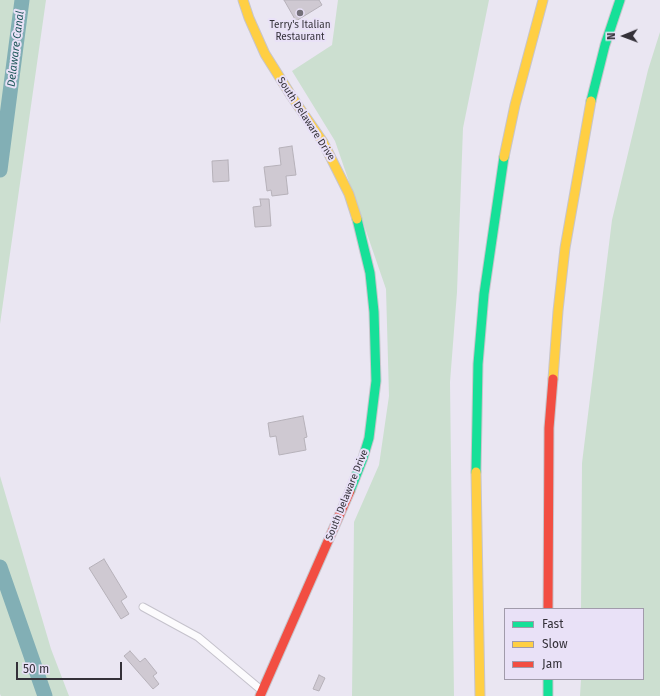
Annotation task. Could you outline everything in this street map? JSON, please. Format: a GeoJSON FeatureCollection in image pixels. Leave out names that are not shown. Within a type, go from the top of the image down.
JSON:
{"type":"FeatureCollection","features":[{"type":"Feature","properties":{"kind":"highway","name":"South Delaware Drive"},"geometry":{"type":"LineString","coordinates":[[243,0],[249,18],[265,54],[323,142],[349,194],[359,224],[370,273],[376,350],[375,396],[369,438],[363,458],[348,498],[261,693]]}},
{"type":"Feature","properties":{"kind":"highway"},"geometry":{"type":"LineString","coordinates":[[480,696],[476,429],[478,364],[484,294],[502,164],[515,105],[543,0]]}},
{"type":"Feature","properties":{"kind":"highway"},"geometry":{"type":"LineString","coordinates":[[548,608],[549,428],[559,303],[572,204],[592,95],[605,45],[620,0]]}},
{"type":"Feature","properties":{"kind":"highway"},"geometry":{"type":"LineString","coordinates":[[548,680],[548,696]]}},
{"type":"Feature","properties":{"kind":"lane"},"geometry":{"type":"LineString","coordinates":[[143,606],[198,637],[261,693]]}},
{"type":"Feature","properties":{"kind":"green space"},"geometry":{"type":"Polygon","coordinates":[[[0,0],[46,0],[0,324],[0,0]]]}},
{"type":"Feature","properties":{"kind":"green space"},"geometry":{"type":"Polygon","coordinates":[[[338,0],[489,0],[463,128],[457,292],[450,382],[454,696],[352,696],[354,522],[379,465],[389,396],[386,289],[335,141],[292,71],[332,45],[338,0]]]}},
{"type":"Feature","properties":{"kind":"green space"},"geometry":{"type":"Polygon","coordinates":[[[660,32],[660,696],[580,696],[581,680],[644,680],[644,608],[581,608],[582,463],[612,220],[648,70],[660,32]]]}},
{"type":"Feature","properties":{"kind":"green space"},"geometry":{"type":"Polygon","coordinates":[[[0,476],[51,649],[69,696],[1,696],[0,694],[0,476]]]}},
{"type":"Feature","properties":{"kind":"building","name":"Terry's Italian Restaurant"},"geometry":{"type":"Polygon","coordinates":[[[284,0],[319,0],[322,5],[296,21],[284,0]]]}},
{"type":"Feature","properties":{"kind":"building"},"geometry":{"type":"Polygon","coordinates":[[[292,146],[296,175],[286,176],[288,194],[272,196],[271,190],[267,191],[264,167],[281,165],[279,148],[292,146]]]}},
{"type":"Feature","properties":{"kind":"building"},"geometry":{"type":"Polygon","coordinates":[[[228,160],[229,181],[213,182],[212,161],[228,160]]]}},
{"type":"Feature","properties":{"kind":"building"},"geometry":{"type":"Polygon","coordinates":[[[260,199],[269,199],[271,226],[255,227],[253,207],[261,206],[260,199]]]}},
{"type":"Feature","properties":{"kind":"building"},"geometry":{"type":"Polygon","coordinates":[[[303,416],[307,437],[304,438],[306,450],[279,455],[276,436],[270,437],[268,423],[303,416]]]}},
{"type":"Feature","properties":{"kind":"building"},"geometry":{"type":"Polygon","coordinates":[[[104,559],[127,597],[121,601],[129,614],[121,619],[89,568],[104,559]]]}},
{"type":"Feature","properties":{"kind":"building"},"geometry":{"type":"Polygon","coordinates":[[[130,651],[140,662],[145,658],[157,673],[153,676],[159,684],[153,689],[124,656],[130,651]]]}},
{"type":"Feature","properties":{"kind":"building"},"geometry":{"type":"Polygon","coordinates":[[[319,675],[325,678],[319,691],[313,689],[319,675]]]}},
{"type":"Feature","properties":{"kind":"waterway","name":"Delaware Canal"},"geometry":{"type":"LineString","coordinates":[[0,170],[22,0]]}},
{"type":"Feature","properties":{"kind":"waterway","name":"Delaware Canal"},"geometry":{"type":"LineString","coordinates":[[0,567],[45,696]]}},
{"type":"Feature","properties":{"kind":"traffic: fast"},"geometry":{"type":"LineString","coordinates":[[591,101],[605,45],[620,0]]}},
{"type":"Feature","properties":{"kind":"traffic: fast"},"geometry":{"type":"LineString","coordinates":[[476,472],[478,364],[484,294],[504,157]]}},
{"type":"Feature","properties":{"kind":"traffic: fast"},"geometry":{"type":"LineString","coordinates":[[350,491],[369,438],[376,381],[374,312],[370,273],[357,219]]}},
{"type":"Feature","properties":{"kind":"traffic: fast"},"geometry":{"type":"LineString","coordinates":[[548,680],[548,696]]}},
{"type":"Feature","properties":{"kind":"traffic: slow"},"geometry":{"type":"LineString","coordinates":[[243,0],[249,18],[265,54],[323,142],[349,194],[357,219]]}},
{"type":"Feature","properties":{"kind":"traffic: slow"},"geometry":{"type":"LineString","coordinates":[[504,157],[515,105],[543,0]]}},
{"type":"Feature","properties":{"kind":"traffic: slow"},"geometry":{"type":"LineString","coordinates":[[553,379],[558,311],[565,248],[591,101]]}},
{"type":"Feature","properties":{"kind":"traffic: slow"},"geometry":{"type":"LineString","coordinates":[[476,472],[480,696]]}},
{"type":"Feature","properties":{"kind":"traffic: jam"},"geometry":{"type":"LineString","coordinates":[[548,608],[549,428],[553,379]]}},
{"type":"Feature","properties":{"kind":"traffic: jam"},"geometry":{"type":"LineString","coordinates":[[260,696],[350,491]]}},
{"type":"Feature","properties":{"kind":"place","name":"Terry's Italian Restaurant"},"geometry":{"type":"Point","coordinates":[300,13]}}]}
